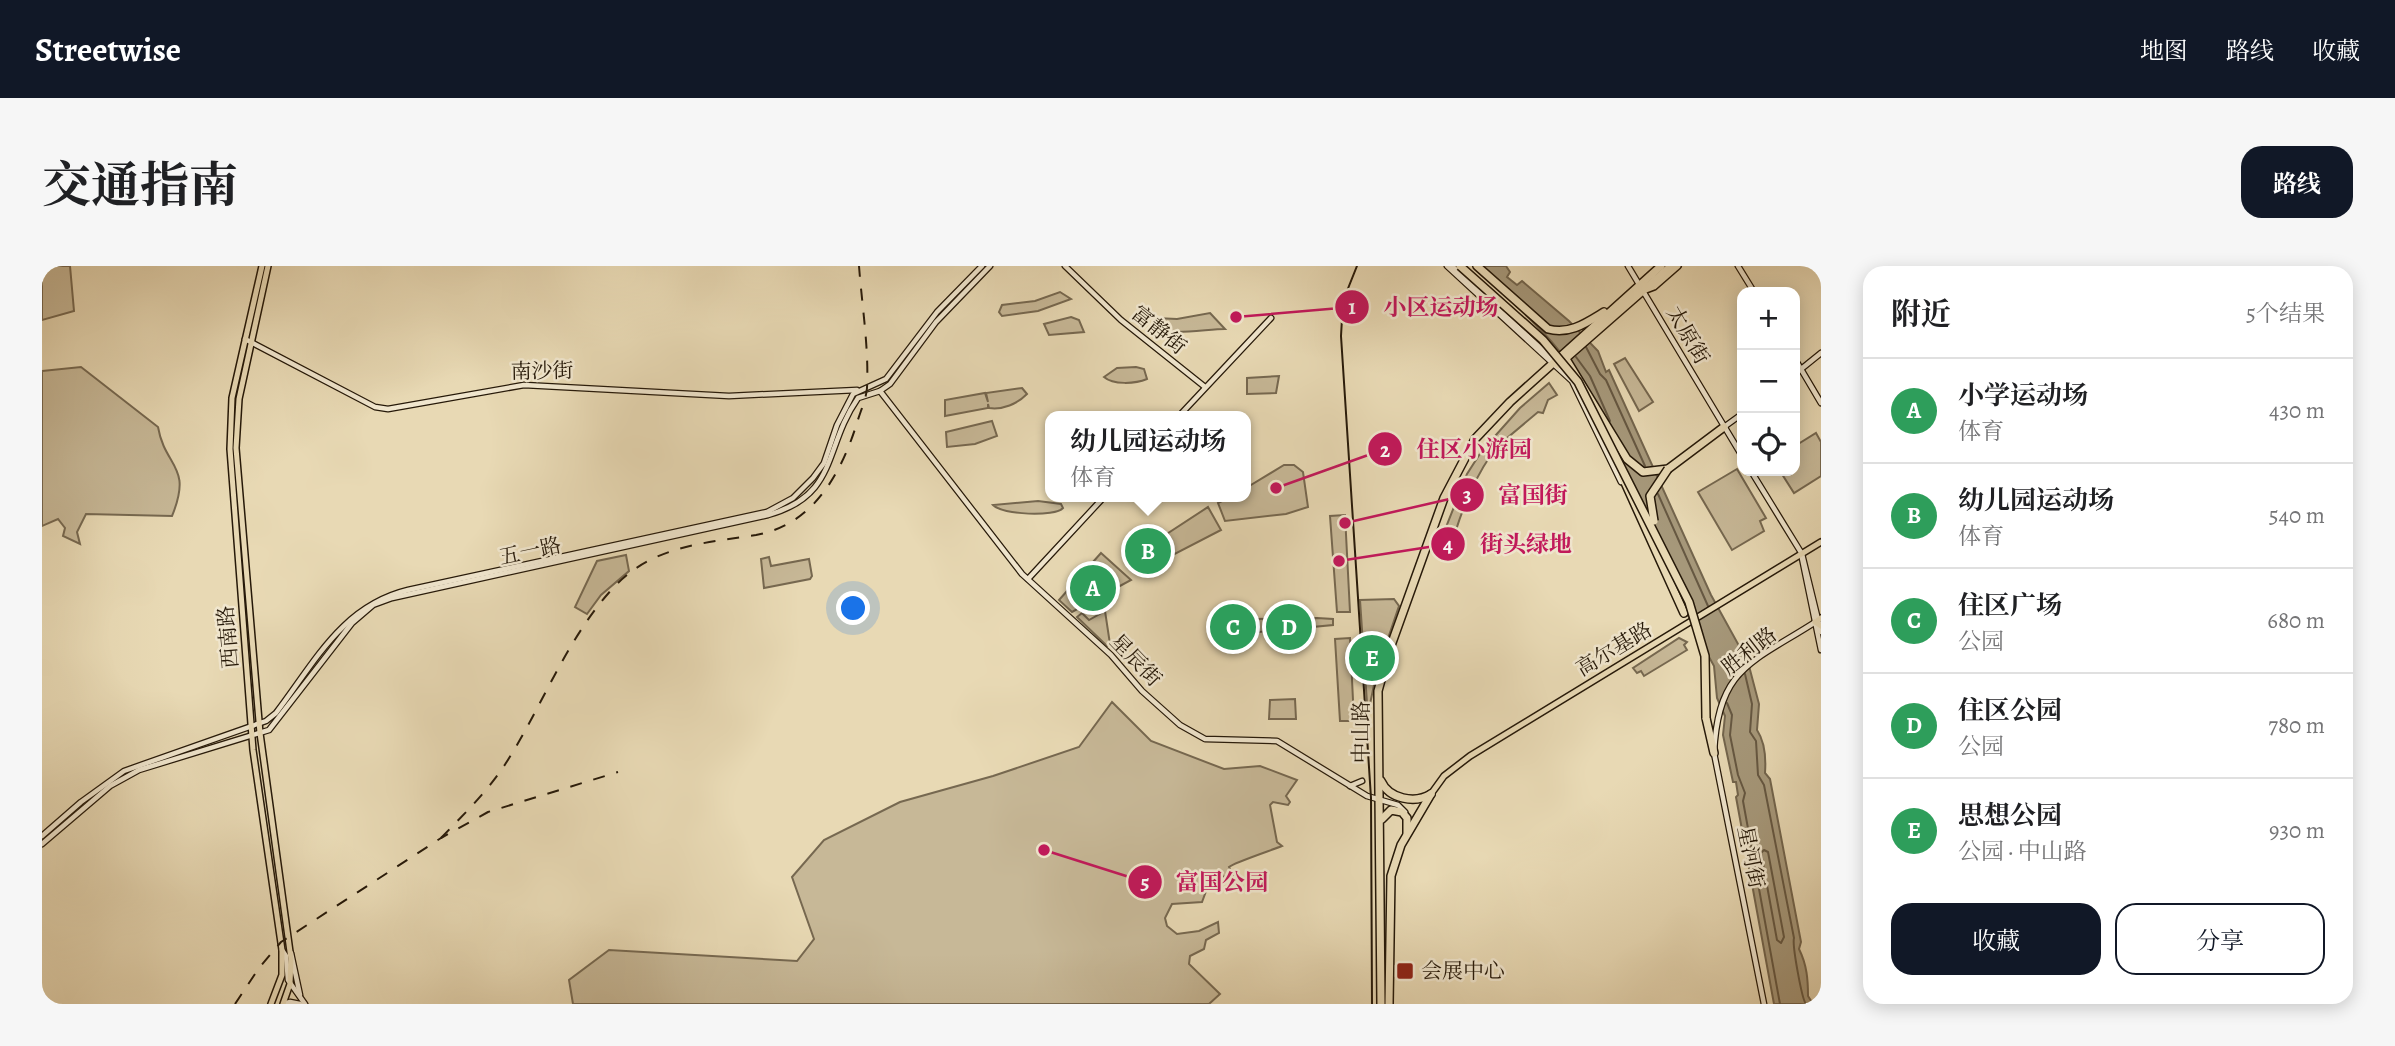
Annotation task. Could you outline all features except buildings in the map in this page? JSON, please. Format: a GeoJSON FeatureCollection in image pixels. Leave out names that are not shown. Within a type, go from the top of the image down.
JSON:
{"type":"FeatureCollection","features":[{"type":"Feature","properties":{"kind":"highway"},"geometry":{"type":"LineString","coordinates":[[1460,266],[1543,340],[1578,382],[1669,559],[1689,602],[1702,642]]}},
{"type":"Feature","properties":{"kind":"highway"},"geometry":{"type":"LineString","coordinates":[[1467,266],[1566,359],[1632,465],[1651,473],[1668,469]]}},
{"type":"Feature","properties":{"kind":"highway"},"geometry":{"type":"LineString","coordinates":[[1478,266],[1548,329],[1588,330]]}},
{"type":"Feature","properties":{"kind":"highway","name":"中山路"},"geometry":{"type":"LineString","coordinates":[[1588,330],[1641,288],[1661,266]]}},
{"type":"Feature","properties":{"kind":"highway","name":"中山路"},"geometry":{"type":"LineString","coordinates":[[1381,1004],[1381,822],[1377,705],[1381,677],[1448,489],[1475,439],[1499,412],[1559,361],[1588,330],[1622,301],[1671,266]]}},
{"type":"Feature","properties":{"kind":"highway"},"geometry":{"type":"LineString","coordinates":[[1595,414],[1684,612]]}},
{"type":"Feature","properties":{"kind":"highway"},"geometry":{"type":"LineString","coordinates":[[1714,753],[1706,718],[1702,642],[1693,606],[1650,506],[1653,488],[1668,469],[1724,428]]}},
{"type":"Feature","properties":{"kind":"highway"},"geometry":{"type":"LineString","coordinates":[[1379,778],[1384,788],[1394,795],[1420,799],[1432,794]]}},
{"type":"Feature","properties":{"kind":"highway"},"geometry":{"type":"LineString","coordinates":[[1389,1004],[1389,888],[1401,845],[1432,794]]}},
{"type":"Feature","properties":{"kind":"highway"},"geometry":{"type":"LineString","coordinates":[[1381,822],[1383,816],[1391,810],[1402,812],[1407,818],[1407,834]]}},
{"type":"Feature","properties":{"kind":"highway"},"geometry":{"type":"LineString","coordinates":[[1381,841],[1390,847],[1401,845]]}},
{"type":"Feature","properties":{"kind":"main road","name":"西南路"},"geometry":{"type":"LineString","coordinates":[[262,266],[239,399],[236,443],[259,729],[285,949],[281,983],[271,1004]]}},
{"type":"Feature","properties":{"kind":"main road","name":"西南路"},"geometry":{"type":"LineString","coordinates":[[268,266],[232,398],[230,449],[252,731],[290,984]]}},
{"type":"Feature","properties":{"kind":"main road"},"geometry":{"type":"LineString","coordinates":[[858,390],[886,379],[937,312],[982,266]]}},
{"type":"Feature","properties":{"kind":"main road"},"geometry":{"type":"LineString","coordinates":[[858,390],[866,393],[880,391],[890,384],[936,322],[990,266]]}},
{"type":"Feature","properties":{"kind":"main road","name":"富静街"},"geometry":{"type":"LineString","coordinates":[[1065,266],[1121,320],[1205,387]]}},
{"type":"Feature","properties":{"kind":"main road"},"geometry":{"type":"LineString","coordinates":[[1450,266],[1559,361],[1576,387],[1677,606],[1684,612],[1704,613]]}},
{"type":"Feature","properties":{"kind":"main road","name":"太原街"},"geometry":{"type":"LineString","coordinates":[[1628,266],[1737,448]]}},
{"type":"Feature","properties":{"kind":"main road"},"geometry":{"type":"LineString","coordinates":[[1641,288],[1654,287],[1678,266]]}},
{"type":"Feature","properties":{"kind":"main road"},"geometry":{"type":"LineString","coordinates":[[1738,266],[1751,287]]}},
{"type":"Feature","properties":{"kind":"main road"},"geometry":{"type":"LineString","coordinates":[[1183,411],[1271,318]]}},
{"type":"Feature","properties":{"kind":"main road","name":"南沙街"},"geometry":{"type":"LineString","coordinates":[[248,339],[375,407],[388,409],[515,385],[638,388],[729,396],[858,390]]}},
{"type":"Feature","properties":{"kind":"main road"},"geometry":{"type":"LineString","coordinates":[[1821,353],[1801,369],[1821,403]]}},
{"type":"Feature","properties":{"kind":"main road","name":"五一路"},"geometry":{"type":"LineString","coordinates":[[259,729],[276,713],[348,619],[380,598],[767,512],[779,506],[793,498],[819,471],[841,415],[858,390]]}},
{"type":"Feature","properties":{"kind":"main road","name":"星辰街"},"geometry":{"type":"LineString","coordinates":[[880,391],[1028,579],[1093,638],[1142,691],[1180,724],[1205,739],[1277,741],[1379,803],[1401,807],[1407,818]]}},
{"type":"Feature","properties":{"kind":"main road","name":"五一路"},"geometry":{"type":"LineString","coordinates":[[259,729],[269,730],[279,719],[352,623],[373,605],[392,597],[787,510],[817,488],[852,408],[858,398],[866,393]]}},
{"type":"Feature","properties":{"kind":"main road"},"geometry":{"type":"LineString","coordinates":[[1724,428],[1737,418]]}},
{"type":"Feature","properties":{"kind":"main road"},"geometry":{"type":"LineString","coordinates":[[1754,476],[1802,554],[1819,624],[1821,650]]}},
{"type":"Feature","properties":{"kind":"main road"},"geometry":{"type":"LineString","coordinates":[[1028,579],[1099,502]]}},
{"type":"Feature","properties":{"kind":"main road","name":"高尔基路"},"geometry":{"type":"LineString","coordinates":[[1432,794],[1454,766],[1821,542]]}},
{"type":"Feature","properties":{"kind":"main road","name":"胜利路"},"geometry":{"type":"LineString","coordinates":[[1716,716],[1731,681],[1754,662],[1819,624]]}},
{"type":"Feature","properties":{"kind":"main road","name":"星河街"},"geometry":{"type":"LineString","coordinates":[[1716,716],[1714,753],[1764,1004]]}},
{"type":"Feature","properties":{"kind":"main road"},"geometry":{"type":"LineString","coordinates":[[42,836],[81,802],[124,771],[259,729]]}},
{"type":"Feature","properties":{"kind":"main road"},"geometry":{"type":"LineString","coordinates":[[42,844],[82,808],[124,777],[252,731]]}},
{"type":"Feature","properties":{"kind":"main road"},"geometry":{"type":"LineString","coordinates":[[1349,786],[1357,785],[1362,780]]}},
{"type":"Feature","properties":{"kind":"main road"},"geometry":{"type":"LineString","coordinates":[[285,949],[294,959],[302,1003]]}},
{"type":"Feature","properties":{"kind":"main road"},"geometry":{"type":"LineString","coordinates":[[290,984],[302,1003]]}},
{"type":"Feature","properties":{"kind":"main road"},"geometry":{"type":"LineString","coordinates":[[290,984],[284,1004],[302,1003]]}},
{"type":"Feature","properties":{"kind":"shaded area"},"geometry":{"type":"Polygon","coordinates":[[[42,266],[70,266],[74,311],[42,320],[42,266]]]}},
{"type":"Feature","properties":{"kind":"shaded area"},"geometry":{"type":"Polygon","coordinates":[[[1060,292],[1071,299],[1038,311],[1002,316],[999,312],[1002,305],[1035,301],[1060,292]]]}},
{"type":"Feature","properties":{"kind":"shaded area"},"geometry":{"type":"Polygon","coordinates":[[[1210,313],[1225,329],[1167,332],[1153,327],[1156,318],[1177,319],[1210,313]]]}},
{"type":"Feature","properties":{"kind":"shaded area"},"geometry":{"type":"Polygon","coordinates":[[[1071,317],[1079,320],[1084,332],[1049,335],[1044,324],[1071,317]]]}},
{"type":"Feature","properties":{"kind":"shaded area"},"geometry":{"type":"Polygon","coordinates":[[[1625,358],[1653,402],[1639,411],[1614,364],[1625,358]]]}},
{"type":"Feature","properties":{"kind":"shaded area"},"geometry":{"type":"Polygon","coordinates":[[[81,367],[158,427],[161,441],[179,476],[180,486],[172,516],[86,514],[77,532],[80,544],[63,536],[65,528],[58,519],[42,526],[42,371],[81,367]]]}},
{"type":"Feature","properties":{"kind":"shaded area"},"geometry":{"type":"Polygon","coordinates":[[[1117,368],[1144,369],[1147,379],[1124,383],[1104,377],[1117,368]]]}},
{"type":"Feature","properties":{"kind":"shaded area"},"geometry":{"type":"Polygon","coordinates":[[[1279,376],[1276,393],[1247,394],[1247,378],[1279,376]]]}},
{"type":"Feature","properties":{"kind":"shaded area"},"geometry":{"type":"Polygon","coordinates":[[[1549,383],[1557,395],[1548,400],[1543,413],[1538,412],[1494,449],[1487,445],[1520,408],[1549,383]]]}},
{"type":"Feature","properties":{"kind":"shaded area"},"geometry":{"type":"Polygon","coordinates":[[[1022,388],[1027,394],[1009,406],[989,408],[988,404],[988,408],[945,416],[945,400],[985,393],[988,402],[986,393],[1022,388]]]}},
{"type":"Feature","properties":{"kind":"shaded area"},"geometry":{"type":"Polygon","coordinates":[[[992,421],[997,436],[975,444],[947,447],[946,432],[992,421]]]}},
{"type":"Feature","properties":{"kind":"shaded area"},"geometry":{"type":"Polygon","coordinates":[[[1816,433],[1821,442],[1821,476],[1794,493],[1783,476],[1800,476],[1800,443],[1816,433]]]}},
{"type":"Feature","properties":{"kind":"shaded area"},"geometry":{"type":"Polygon","coordinates":[[[1483,449],[1491,455],[1466,503],[1449,554],[1437,550],[1467,474],[1483,449]]]}},
{"type":"Feature","properties":{"kind":"shaded area"},"geometry":{"type":"Polygon","coordinates":[[[1284,465],[1294,465],[1303,472],[1308,507],[1286,514],[1225,521],[1218,503],[1251,502],[1251,485],[1284,465]]]}},
{"type":"Feature","properties":{"kind":"shaded area"},"geometry":{"type":"Polygon","coordinates":[[[1737,469],[1737,476],[1741,476],[1766,518],[1760,521],[1764,531],[1732,550],[1698,492],[1737,469]]]}},
{"type":"Feature","properties":{"kind":"shaded area"},"geometry":{"type":"Polygon","coordinates":[[[1038,501],[1061,504],[1063,508],[1050,513],[1028,514],[1007,511],[993,505],[1038,501]]]}},
{"type":"Feature","properties":{"kind":"shaded area"},"geometry":{"type":"Polygon","coordinates":[[[1208,507],[1221,530],[1167,558],[1156,541],[1208,507]]]}},
{"type":"Feature","properties":{"kind":"shaded area"},"geometry":{"type":"Polygon","coordinates":[[[1345,515],[1350,612],[1337,612],[1330,516],[1345,515]]]}},
{"type":"Feature","properties":{"kind":"shaded area"},"geometry":{"type":"Polygon","coordinates":[[[1101,553],[1131,580],[1072,612],[1059,600],[1101,553]]]}},
{"type":"Feature","properties":{"kind":"shaded area"},"geometry":{"type":"Polygon","coordinates":[[[626,555],[629,571],[601,595],[587,614],[575,607],[597,561],[626,555]]]}},
{"type":"Feature","properties":{"kind":"shaded area"},"geometry":{"type":"Polygon","coordinates":[[[769,557],[771,566],[809,559],[812,576],[810,579],[764,588],[761,559],[769,557]]]}},
{"type":"Feature","properties":{"kind":"shaded area"},"geometry":{"type":"Polygon","coordinates":[[[1394,599],[1399,606],[1377,671],[1370,704],[1367,703],[1360,600],[1394,599]]]}},
{"type":"Feature","properties":{"kind":"shaded area"},"geometry":{"type":"Polygon","coordinates":[[[1105,611],[1110,644],[1107,646],[1077,617],[1082,613],[1089,620],[1105,611]]]}},
{"type":"Feature","properties":{"kind":"shaded area"},"geometry":{"type":"Polygon","coordinates":[[[1248,619],[1333,619],[1333,625],[1249,633],[1248,619]]]}},
{"type":"Feature","properties":{"kind":"shaded area"},"geometry":{"type":"Polygon","coordinates":[[[1350,638],[1354,721],[1340,721],[1335,639],[1350,638]]]}},
{"type":"Feature","properties":{"kind":"shaded area"},"geometry":{"type":"Polygon","coordinates":[[[1679,638],[1687,642],[1684,645],[1687,650],[1644,676],[1641,671],[1637,673],[1633,668],[1679,638]]]}},
{"type":"Feature","properties":{"kind":"shaded area"},"geometry":{"type":"Polygon","coordinates":[[[1295,699],[1296,719],[1269,719],[1270,700],[1295,699]]]}},
{"type":"Feature","properties":{"kind":"shaded area"},"geometry":{"type":"Polygon","coordinates":[[[1112,702],[1151,741],[1224,769],[1260,766],[1297,780],[1286,796],[1290,802],[1288,805],[1273,802],[1270,805],[1277,842],[1282,846],[1232,865],[1229,867],[1233,876],[1217,877],[1208,886],[1202,902],[1172,904],[1165,918],[1167,926],[1177,934],[1199,931],[1218,922],[1219,933],[1206,940],[1204,949],[1190,956],[1189,964],[1220,994],[1209,1004],[573,1004],[569,980],[609,950],[797,961],[814,939],[792,877],[824,840],[900,802],[993,776],[1079,747],[1112,702]]]}},
{"type":"Feature","properties":{"kind":"water"},"geometry":{"type":"Polygon","coordinates":[[[1473,266],[1506,266],[1510,272],[1507,277],[1517,285],[1522,281],[1569,321],[1598,351],[1711,595],[1748,662],[1759,704],[1757,730],[1762,740],[1765,773],[1770,779],[1801,942],[1799,949],[1804,961],[1808,996],[1813,1004],[1774,1004],[1736,797],[1736,782],[1733,782],[1723,735],[1725,716],[1717,698],[1714,666],[1696,633],[1599,413],[1574,370],[1544,333],[1473,266]]]}},
{"type":"Feature","properties":{"kind":"tram line"},"geometry":{"type":"LineString","coordinates":[[1357,266],[1343,301],[1341,336],[1371,798],[1372,1004]]}},
{"type":"Feature","properties":{"kind":"railway"},"geometry":{"type":"LineString","coordinates":[[441,838],[482,795],[504,766],[582,628],[615,586],[646,562],[663,554],[680,548],[776,529],[809,509],[822,494],[842,461],[866,392],[866,342],[859,266]]}},
{"type":"Feature","properties":{"kind":"railway"},"geometry":{"type":"LineString","coordinates":[[235,1004],[259,968],[281,942],[441,838],[488,812],[618,772]]}},
{"type":"Feature","properties":{"kind":"place","name":"小区运动场"},"geometry":{"type":"Point","coordinates":[1236,317]}},
{"type":"Feature","properties":{"kind":"place","name":"住区小游园"},"geometry":{"type":"Point","coordinates":[1276,488]}},
{"type":"Feature","properties":{"kind":"place","name":"富国街"},"geometry":{"type":"Point","coordinates":[1345,523]}},
{"type":"Feature","properties":{"kind":"place","name":"幼儿园运动场"},"geometry":{"type":"Point","coordinates":[1148,551]}},
{"type":"Feature","properties":{"kind":"place","name":"街头绿地"},"geometry":{"type":"Point","coordinates":[1339,561]}},
{"type":"Feature","properties":{"kind":"place","name":"小学运动场"},"geometry":{"type":"Point","coordinates":[1093,588]}},
{"type":"Feature","properties":{"kind":"place","name":"住区广场"},"geometry":{"type":"Point","coordinates":[1233,627]}},
{"type":"Feature","properties":{"kind":"place","name":"住区公园"},"geometry":{"type":"Point","coordinates":[1289,627]}},
{"type":"Feature","properties":{"kind":"place","name":"思想公园"},"geometry":{"type":"Point","coordinates":[1372,658]}},
{"type":"Feature","properties":{"kind":"place","name":"富国公园"},"geometry":{"type":"Point","coordinates":[1044,850]}},
{"type":"Feature","properties":{"kind":"place","name":"会展中心"},"geometry":{"type":"Point","coordinates":[1405,971]}}]}
